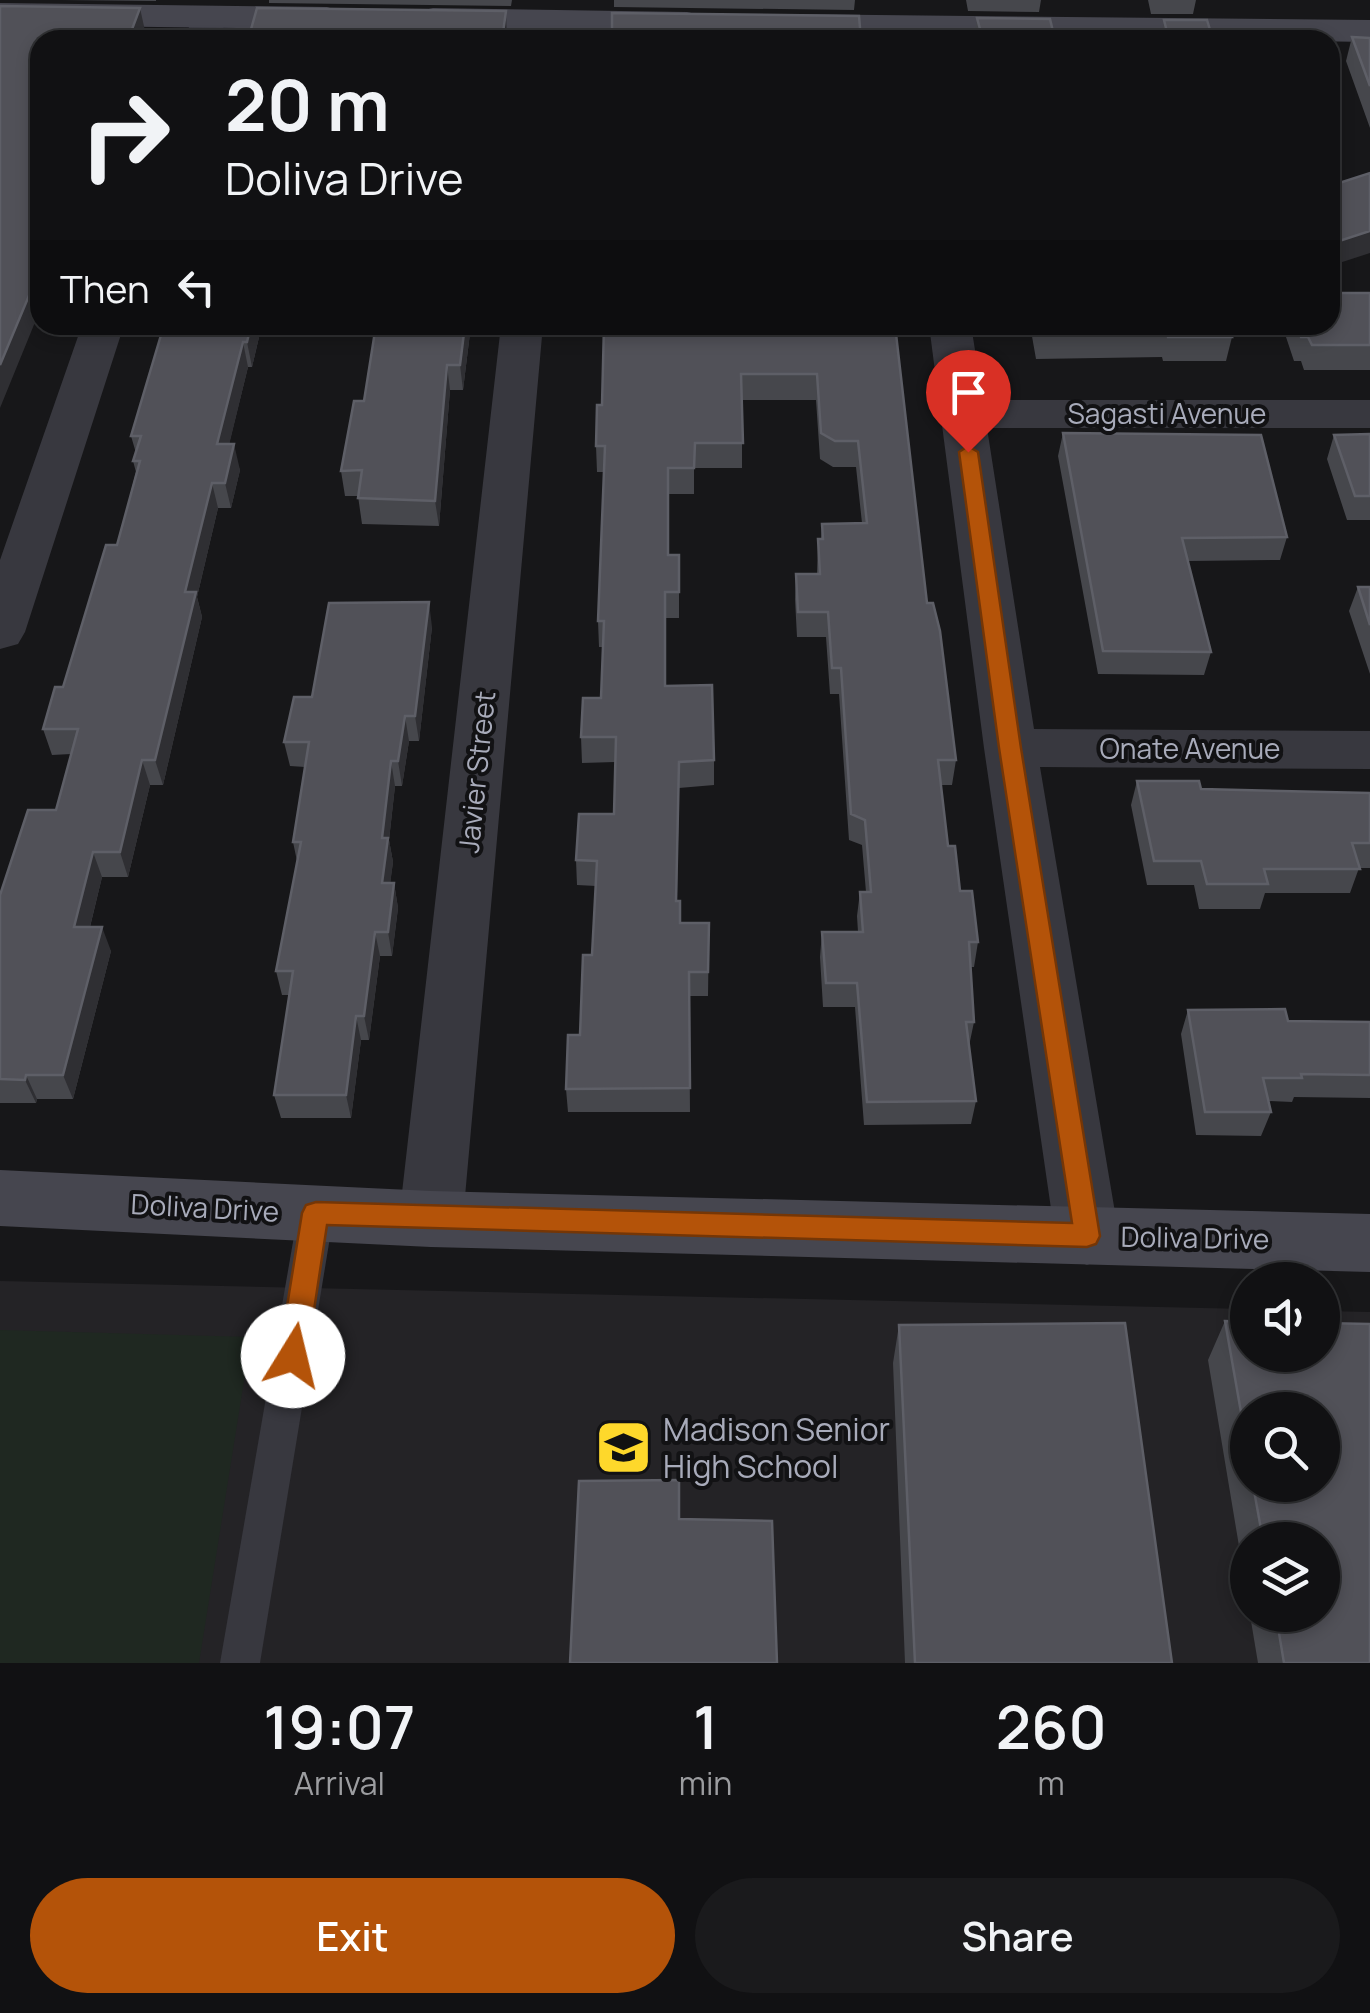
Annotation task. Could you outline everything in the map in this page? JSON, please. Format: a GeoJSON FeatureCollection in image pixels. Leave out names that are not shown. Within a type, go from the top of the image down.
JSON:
{"type":"FeatureCollection","features":[{"type":"Feature","properties":{"kind":"main road"},"geometry":{"type":"LineString","coordinates":[[0,14],[205,29],[362,18]]}},
{"type":"Feature","properties":{"kind":"main road"},"geometry":{"type":"LineString","coordinates":[[400,19],[552,30],[740,24],[841,30]]}},
{"type":"Feature","properties":{"kind":"main road"},"geometry":{"type":"LineString","coordinates":[[1340,32],[1370,31]]}},
{"type":"Feature","properties":{"kind":"main road","name":"Doliva Drive"},"geometry":{"type":"LineString","coordinates":[[0,1198],[431,1219],[1370,1243]]}},
{"type":"Feature","properties":{"kind":"street"},"geometry":{"type":"LineString","coordinates":[[0,632],[99,335]]}},
{"type":"Feature","properties":{"kind":"street","name":"Javier Street"},"geometry":{"type":"LineString","coordinates":[[431,1219],[521,335]]}},
{"type":"Feature","properties":{"kind":"street"},"geometry":{"type":"LineString","coordinates":[[951,335],[1010,748],[1087,1236]]}},
{"type":"Feature","properties":{"kind":"street","name":"Sagasti Avenue"},"geometry":{"type":"LineString","coordinates":[[963,414],[1370,414]]}},
{"type":"Feature","properties":{"kind":"street","name":"Onate Avenue"},"geometry":{"type":"LineString","coordinates":[[1010,748],[1370,750]]}},
{"type":"Feature","properties":{"kind":"lane"},"geometry":{"type":"LineString","coordinates":[[240,1663],[316,1213]]}},
{"type":"Feature","properties":{"kind":"shaded area","name":"Madison Senior High School"},"geometry":{"type":"Polygon","coordinates":[[[0,1281],[1230,1309],[1230,1372],[1340,1372],[1340,1311],[1370,1312],[1370,1663],[0,1663],[0,1281]]]}},
{"type":"Feature","properties":{"kind":"shaded area"},"geometry":{"type":"Polygon","coordinates":[[[0,1330],[251,1337],[199,1663],[0,1663],[0,1330]]]}},
{"type":"Feature","properties":{"kind":"building"},"geometry":{"type":"Polygon","coordinates":[[[0,6],[140,8],[132,30],[30,30],[30,293],[0,365],[0,6]]]}},
{"type":"Feature","properties":{"kind":"building"},"geometry":{"type":"Polygon","coordinates":[[[257,8],[506,11],[503,30],[251,30],[257,8]]]}},
{"type":"Feature","properties":{"kind":"building"},"geometry":{"type":"Polygon","coordinates":[[[612,13],[859,16],[860,30],[612,30],[612,13]]]}},
{"type":"Feature","properties":{"kind":"building"},"geometry":{"type":"Polygon","coordinates":[[[977,18],[1050,19],[1053,30],[980,30],[977,18]]]}},
{"type":"Feature","properties":{"kind":"building"},"geometry":{"type":"Polygon","coordinates":[[[1164,20],[1207,20],[1210,30],[1166,30],[1164,20]]]}},
{"type":"Feature","properties":{"kind":"building"},"geometry":{"type":"Polygon","coordinates":[[[1352,37],[1370,38],[1370,86],[1352,37]]]}},
{"type":"Feature","properties":{"kind":"building"},"geometry":{"type":"Polygon","coordinates":[[[1370,173],[1370,231],[1340,241],[1340,183],[1370,173]]]}},
{"type":"Feature","properties":{"kind":"building"},"geometry":{"type":"Polygon","coordinates":[[[1340,293],[1370,293],[1370,345],[1312,345],[1308,337],[1301,337],[1340,335],[1340,293]]]}},
{"type":"Feature","properties":{"kind":"building"},"geometry":{"type":"Polygon","coordinates":[[[161,335],[249,335],[247,342],[243,342],[217,444],[234,444],[225,483],[212,483],[185,592],[196,592],[155,760],[142,760],[120,852],[93,852],[74,927],[102,927],[63,1075],[0,1079],[0,895],[28,810],[56,810],[78,729],[43,729],[55,687],[63,687],[106,545],[117,545],[140,461],[133,461],[141,436],[131,436],[161,335]]]}},
{"type":"Feature","properties":{"kind":"building"},"geometry":{"type":"Polygon","coordinates":[[[374,335],[464,335],[460,365],[447,365],[435,501],[358,498],[362,470],[341,471],[354,401],[364,401],[374,335]]]}},
{"type":"Feature","properties":{"kind":"building"},"geometry":{"type":"Polygon","coordinates":[[[604,335],[896,335],[927,603],[933,603],[940,631],[956,760],[938,760],[948,846],[955,846],[960,891],[972,891],[978,942],[969,942],[974,1022],[966,1022],[976,1101],[867,1102],[857,983],[826,983],[822,932],[863,932],[860,892],[871,892],[865,820],[851,814],[841,668],[832,668],[828,612],[798,612],[796,574],[820,574],[818,539],[823,539],[822,524],[867,523],[858,441],[835,441],[821,433],[817,374],[741,374],[743,443],[695,443],[694,468],[668,468],[668,555],[679,555],[679,592],[665,592],[665,686],[712,685],[714,760],[679,762],[676,901],[680,901],[680,923],[709,923],[708,972],[689,972],[690,1088],[566,1089],[568,1035],[580,1035],[583,955],[592,955],[597,861],[576,860],[579,814],[614,814],[616,737],[581,737],[583,698],[601,698],[604,621],[598,621],[605,446],[596,446],[597,405],[602,405],[604,335]]]}},
{"type":"Feature","properties":{"kind":"building"},"geometry":{"type":"Polygon","coordinates":[[[1168,335],[1232,337],[1168,337],[1168,335]]]}},
{"type":"Feature","properties":{"kind":"building"},"geometry":{"type":"Polygon","coordinates":[[[1063,433],[1261,435],[1287,537],[1182,538],[1211,652],[1103,651],[1063,433]]]}},
{"type":"Feature","properties":{"kind":"building"},"geometry":{"type":"Polygon","coordinates":[[[1370,434],[1370,496],[1355,496],[1334,435],[1370,434]]]}},
{"type":"Feature","properties":{"kind":"building"},"geometry":{"type":"Polygon","coordinates":[[[1358,587],[1370,587],[1370,625],[1358,587]]]}},
{"type":"Feature","properties":{"kind":"building"},"geometry":{"type":"Polygon","coordinates":[[[429,602],[415,716],[405,716],[398,761],[391,761],[382,838],[388,838],[382,883],[394,883],[388,932],[375,932],[364,1016],[356,1016],[346,1095],[274,1095],[293,971],[276,971],[301,842],[293,842],[309,742],[284,742],[294,697],[312,697],[329,603],[429,602]]]}},
{"type":"Feature","properties":{"kind":"building"},"geometry":{"type":"Polygon","coordinates":[[[1137,781],[1199,781],[1201,789],[1370,793],[1370,843],[1352,843],[1360,869],[1264,869],[1268,884],[1207,884],[1201,861],[1154,861],[1137,781]]]}},
{"type":"Feature","properties":{"kind":"building"},"geometry":{"type":"Polygon","coordinates":[[[1285,1009],[1288,1021],[1370,1022],[1370,1075],[1263,1078],[1271,1112],[1205,1112],[1188,1010],[1285,1009]]]}},
{"type":"Feature","properties":{"kind":"building"},"geometry":{"type":"Polygon","coordinates":[[[1225,1321],[1230,1321],[1230,1349],[1225,1321]]]}},
{"type":"Feature","properties":{"kind":"building"},"geometry":{"type":"Polygon","coordinates":[[[1125,1323],[1172,1663],[915,1663],[899,1325],[1125,1323]]]}},
{"type":"Feature","properties":{"kind":"building"},"geometry":{"type":"Polygon","coordinates":[[[1340,1323],[1370,1324],[1370,1663],[1284,1663],[1279,1632],[1340,1632],[1340,1522],[1260,1522],[1256,1502],[1340,1502],[1340,1392],[1237,1392],[1234,1372],[1340,1372],[1340,1323]]]}},
{"type":"Feature","properties":{"kind":"building"},"geometry":{"type":"Polygon","coordinates":[[[679,1480],[679,1519],[772,1521],[777,1663],[570,1663],[579,1481],[679,1480]]]}},
{"type":"Feature","properties":{"kind":"place","name":"Madison Senior High School"},"geometry":{"type":"Point","coordinates":[624,1448]}},
{"type":"Feature","properties":{"kind":"route"},"geometry":{"type":"LineString","coordinates":[[293,1356],[316,1213],[1087,1236],[968,452]]}}]}
